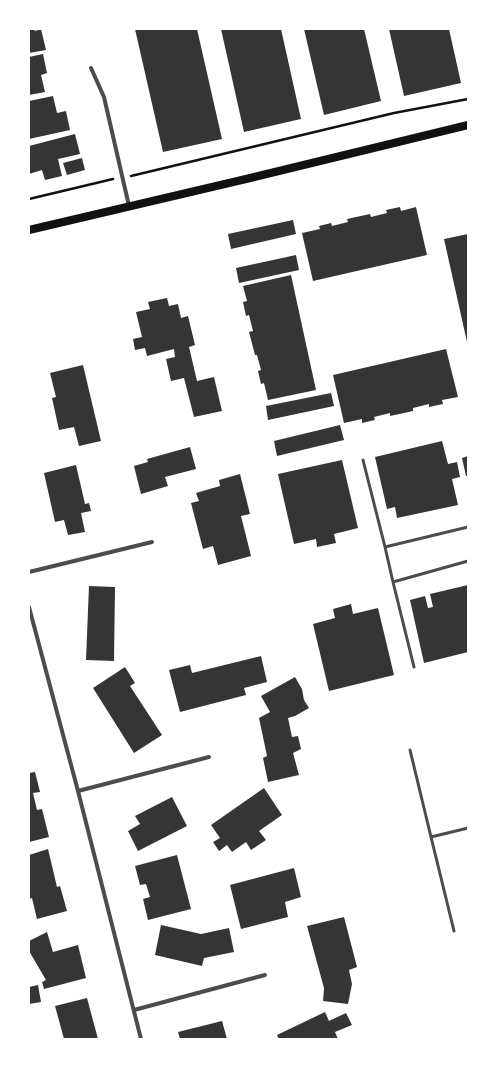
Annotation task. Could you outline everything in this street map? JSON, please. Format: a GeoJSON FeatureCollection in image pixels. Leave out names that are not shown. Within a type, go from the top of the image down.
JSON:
{"type":"FeatureCollection","features":[{"type":"Feature","properties":{"kind":"main road"},"geometry":{"type":"LineString","coordinates":[[29,230],[468,125]]}},
{"type":"Feature","properties":{"kind":"street"},"geometry":{"type":"LineString","coordinates":[[91,68],[104,97],[129,206]]}},
{"type":"Feature","properties":{"kind":"street"},"geometry":{"type":"LineString","coordinates":[[29,572],[152,542]]}},
{"type":"Feature","properties":{"kind":"street"},"geometry":{"type":"LineString","coordinates":[[29,607],[142,1039]]}},
{"type":"Feature","properties":{"kind":"street"},"geometry":{"type":"LineString","coordinates":[[78,791],[209,758]]}},
{"type":"Feature","properties":{"kind":"street"},"geometry":{"type":"LineString","coordinates":[[134,1010],[265,975]]}},
{"type":"Feature","properties":{"kind":"lane"},"geometry":{"type":"LineString","coordinates":[[363,460],[414,667]]}},
{"type":"Feature","properties":{"kind":"lane"},"geometry":{"type":"LineString","coordinates":[[385,547],[468,526]]}},
{"type":"Feature","properties":{"kind":"lane"},"geometry":{"type":"LineString","coordinates":[[393,582],[468,561]]}},
{"type":"Feature","properties":{"kind":"lane"},"geometry":{"type":"LineString","coordinates":[[410,750],[454,932]]}},
{"type":"Feature","properties":{"kind":"lane"},"geometry":{"type":"LineString","coordinates":[[430,837],[468,828]]}},
{"type":"Feature","properties":{"kind":"path"},"geometry":{"type":"LineString","coordinates":[[135,175],[394,113],[468,99]]}},
{"type":"Feature","properties":{"kind":"path"},"geometry":{"type":"LineString","coordinates":[[29,199],[112,179]]}},
{"type":"Feature","properties":{"kind":"building"},"geometry":{"type":"Polygon","coordinates":[[[29,29],[34,29],[35,31],[41,29],[46,50],[29,53],[29,29]]]}},
{"type":"Feature","properties":{"kind":"building"},"geometry":{"type":"Polygon","coordinates":[[[135,29],[197,29],[222,139],[163,152],[135,29]]]}},
{"type":"Feature","properties":{"kind":"building"},"geometry":{"type":"Polygon","coordinates":[[[221,29],[281,29],[301,119],[244,132],[221,29]]]}},
{"type":"Feature","properties":{"kind":"building"},"geometry":{"type":"Polygon","coordinates":[[[304,29],[364,29],[381,101],[324,115],[304,29]]]}},
{"type":"Feature","properties":{"kind":"building"},"geometry":{"type":"Polygon","coordinates":[[[389,29],[449,29],[461,83],[404,96],[389,29]]]}},
{"type":"Feature","properties":{"kind":"building"},"geometry":{"type":"Polygon","coordinates":[[[43,54],[47,73],[41,75],[45,92],[29,95],[29,57],[43,54]]]}},
{"type":"Feature","properties":{"kind":"building"},"geometry":{"type":"Polygon","coordinates":[[[53,96],[57,113],[66,111],[70,130],[29,139],[29,101],[53,96]]]}},
{"type":"Feature","properties":{"kind":"building"},"geometry":{"type":"Polygon","coordinates":[[[75,134],[80,154],[58,159],[62,176],[45,180],[42,170],[29,174],[29,146],[75,134]]]}},
{"type":"Feature","properties":{"kind":"building"},"geometry":{"type":"Polygon","coordinates":[[[82,158],[85,170],[67,175],[63,163],[82,158]]]}},
{"type":"Feature","properties":{"kind":"building"},"geometry":{"type":"Polygon","coordinates":[[[400,207],[401,211],[416,207],[427,255],[313,281],[302,233],[320,229],[319,226],[331,223],[332,226],[348,222],[347,219],[370,214],[371,217],[387,213],[386,210],[400,207]]]}},
{"type":"Feature","properties":{"kind":"building"},"geometry":{"type":"Polygon","coordinates":[[[293,220],[296,234],[231,249],[228,234],[293,220]]]}},
{"type":"Feature","properties":{"kind":"building"},"geometry":{"type":"Polygon","coordinates":[[[468,234],[468,342],[467,342],[444,239],[468,234]]]}},
{"type":"Feature","properties":{"kind":"building"},"geometry":{"type":"Polygon","coordinates":[[[296,255],[299,270],[239,283],[236,268],[296,255]]]}},
{"type":"Feature","properties":{"kind":"building"},"geometry":{"type":"Polygon","coordinates":[[[291,275],[316,390],[268,400],[264,383],[261,384],[258,371],[261,370],[257,355],[255,355],[249,332],[253,331],[249,315],[246,316],[243,302],[247,301],[243,286],[291,275]]]}},
{"type":"Feature","properties":{"kind":"building"},"geometry":{"type":"Polygon","coordinates":[[[167,298],[169,306],[178,304],[181,318],[188,316],[195,345],[189,347],[197,381],[214,377],[222,411],[194,417],[184,378],[171,381],[166,359],[175,357],[174,349],[147,356],[145,348],[135,350],[133,339],[142,337],[136,312],[150,309],[148,302],[167,298]]]}},
{"type":"Feature","properties":{"kind":"building"},"geometry":{"type":"Polygon","coordinates":[[[446,349],[458,397],[442,400],[443,404],[429,407],[429,404],[413,408],[413,411],[390,416],[390,413],[374,417],[375,420],[362,423],[362,419],[344,423],[333,375],[446,349]]]}},
{"type":"Feature","properties":{"kind":"building"},"geometry":{"type":"Polygon","coordinates":[[[83,365],[101,441],[79,446],[74,427],[59,430],[52,398],[56,397],[50,373],[83,365]]]}},
{"type":"Feature","properties":{"kind":"building"},"geometry":{"type":"Polygon","coordinates":[[[331,393],[334,406],[268,420],[266,406],[331,393]]]}},
{"type":"Feature","properties":{"kind":"building"},"geometry":{"type":"Polygon","coordinates":[[[340,425],[344,440],[277,456],[274,441],[340,425]]]}},
{"type":"Feature","properties":{"kind":"building"},"geometry":{"type":"Polygon","coordinates":[[[442,441],[448,464],[457,462],[460,477],[452,479],[458,505],[397,518],[395,507],[387,509],[375,457],[442,441]]]}},
{"type":"Feature","properties":{"kind":"building"},"geometry":{"type":"Polygon","coordinates":[[[190,447],[196,469],[165,477],[168,486],[141,494],[134,466],[148,462],[147,459],[190,447]]]}},
{"type":"Feature","properties":{"kind":"building"},"geometry":{"type":"Polygon","coordinates":[[[468,456],[468,476],[466,476],[462,458],[468,456]]]}},
{"type":"Feature","properties":{"kind":"building"},"geometry":{"type":"Polygon","coordinates":[[[342,460],[358,528],[334,534],[336,543],[317,547],[316,539],[294,544],[278,474],[342,460]]]}},
{"type":"Feature","properties":{"kind":"building"},"geometry":{"type":"Polygon","coordinates":[[[76,465],[85,504],[89,503],[91,511],[81,513],[85,532],[68,535],[64,520],[55,522],[44,473],[76,465]]]}},
{"type":"Feature","properties":{"kind":"building"},"geometry":{"type":"Polygon","coordinates":[[[240,474],[250,514],[241,516],[251,556],[218,565],[213,546],[203,549],[191,503],[199,501],[196,493],[220,486],[219,480],[240,474]]]}},
{"type":"Feature","properties":{"kind":"building"},"geometry":{"type":"Polygon","coordinates":[[[468,585],[468,652],[424,663],[410,600],[425,596],[428,608],[433,607],[430,594],[468,585]]]}},
{"type":"Feature","properties":{"kind":"building"},"geometry":{"type":"Polygon","coordinates":[[[89,586],[115,587],[114,661],[86,660],[89,586]]]}},
{"type":"Feature","properties":{"kind":"building"},"geometry":{"type":"Polygon","coordinates":[[[351,604],[353,614],[378,608],[394,675],[329,691],[313,624],[335,618],[333,609],[351,604]]]}},
{"type":"Feature","properties":{"kind":"building"},"geometry":{"type":"Polygon","coordinates":[[[261,656],[267,682],[244,688],[246,695],[180,712],[169,670],[190,665],[192,673],[261,656]]]}},
{"type":"Feature","properties":{"kind":"building"},"geometry":{"type":"Polygon","coordinates":[[[125,667],[135,683],[130,686],[162,735],[134,753],[93,688],[125,667]]]}},
{"type":"Feature","properties":{"kind":"building"},"geometry":{"type":"Polygon","coordinates":[[[295,677],[302,689],[304,700],[309,708],[295,716],[288,718],[292,737],[298,736],[301,749],[293,753],[299,775],[268,782],[263,758],[267,756],[259,718],[270,712],[261,696],[295,677]]]}},
{"type":"Feature","properties":{"kind":"building"},"geometry":{"type":"Polygon","coordinates":[[[35,772],[40,792],[33,793],[37,810],[42,809],[49,837],[29,842],[29,773],[35,772]]]}},
{"type":"Feature","properties":{"kind":"building"},"geometry":{"type":"Polygon","coordinates":[[[264,788],[282,815],[259,831],[266,840],[251,850],[246,842],[232,852],[227,845],[219,851],[213,842],[220,838],[211,825],[264,788]]]}},
{"type":"Feature","properties":{"kind":"building"},"geometry":{"type":"Polygon","coordinates":[[[172,797],[187,826],[138,851],[128,831],[140,824],[135,816],[172,797]]]}},
{"type":"Feature","properties":{"kind":"building"},"geometry":{"type":"Polygon","coordinates":[[[48,849],[57,887],[60,886],[67,911],[37,919],[32,898],[29,899],[29,855],[48,849]]]}},
{"type":"Feature","properties":{"kind":"building"},"geometry":{"type":"Polygon","coordinates":[[[177,855],[191,909],[148,920],[143,899],[150,897],[146,884],[140,885],[135,866],[177,855]]]}},
{"type":"Feature","properties":{"kind":"building"},"geometry":{"type":"Polygon","coordinates":[[[294,868],[301,897],[285,902],[288,917],[241,929],[230,885],[294,868]]]}},
{"type":"Feature","properties":{"kind":"building"},"geometry":{"type":"Polygon","coordinates":[[[344,917],[357,967],[349,970],[352,984],[348,1004],[323,1001],[324,988],[307,926],[344,917]]]}},
{"type":"Feature","properties":{"kind":"building"},"geometry":{"type":"Polygon","coordinates":[[[161,925],[201,934],[229,928],[234,952],[204,958],[202,966],[155,955],[161,925]]]}},
{"type":"Feature","properties":{"kind":"building"},"geometry":{"type":"Polygon","coordinates":[[[47,932],[53,952],[78,945],[86,978],[44,989],[42,982],[46,980],[29,951],[29,941],[47,932]]]}},
{"type":"Feature","properties":{"kind":"building"},"geometry":{"type":"Polygon","coordinates":[[[38,985],[41,1002],[29,1004],[29,987],[38,985]]]}},
{"type":"Feature","properties":{"kind":"building"},"geometry":{"type":"Polygon","coordinates":[[[87,998],[98,1039],[64,1039],[55,1006],[87,998]]]}},
{"type":"Feature","properties":{"kind":"building"},"geometry":{"type":"Polygon","coordinates":[[[325,1012],[329,1021],[346,1013],[352,1025],[335,1032],[338,1039],[279,1039],[277,1035],[325,1012]]]}},
{"type":"Feature","properties":{"kind":"building"},"geometry":{"type":"Polygon","coordinates":[[[222,1021],[227,1039],[180,1039],[178,1032],[222,1021]]]}}]}
